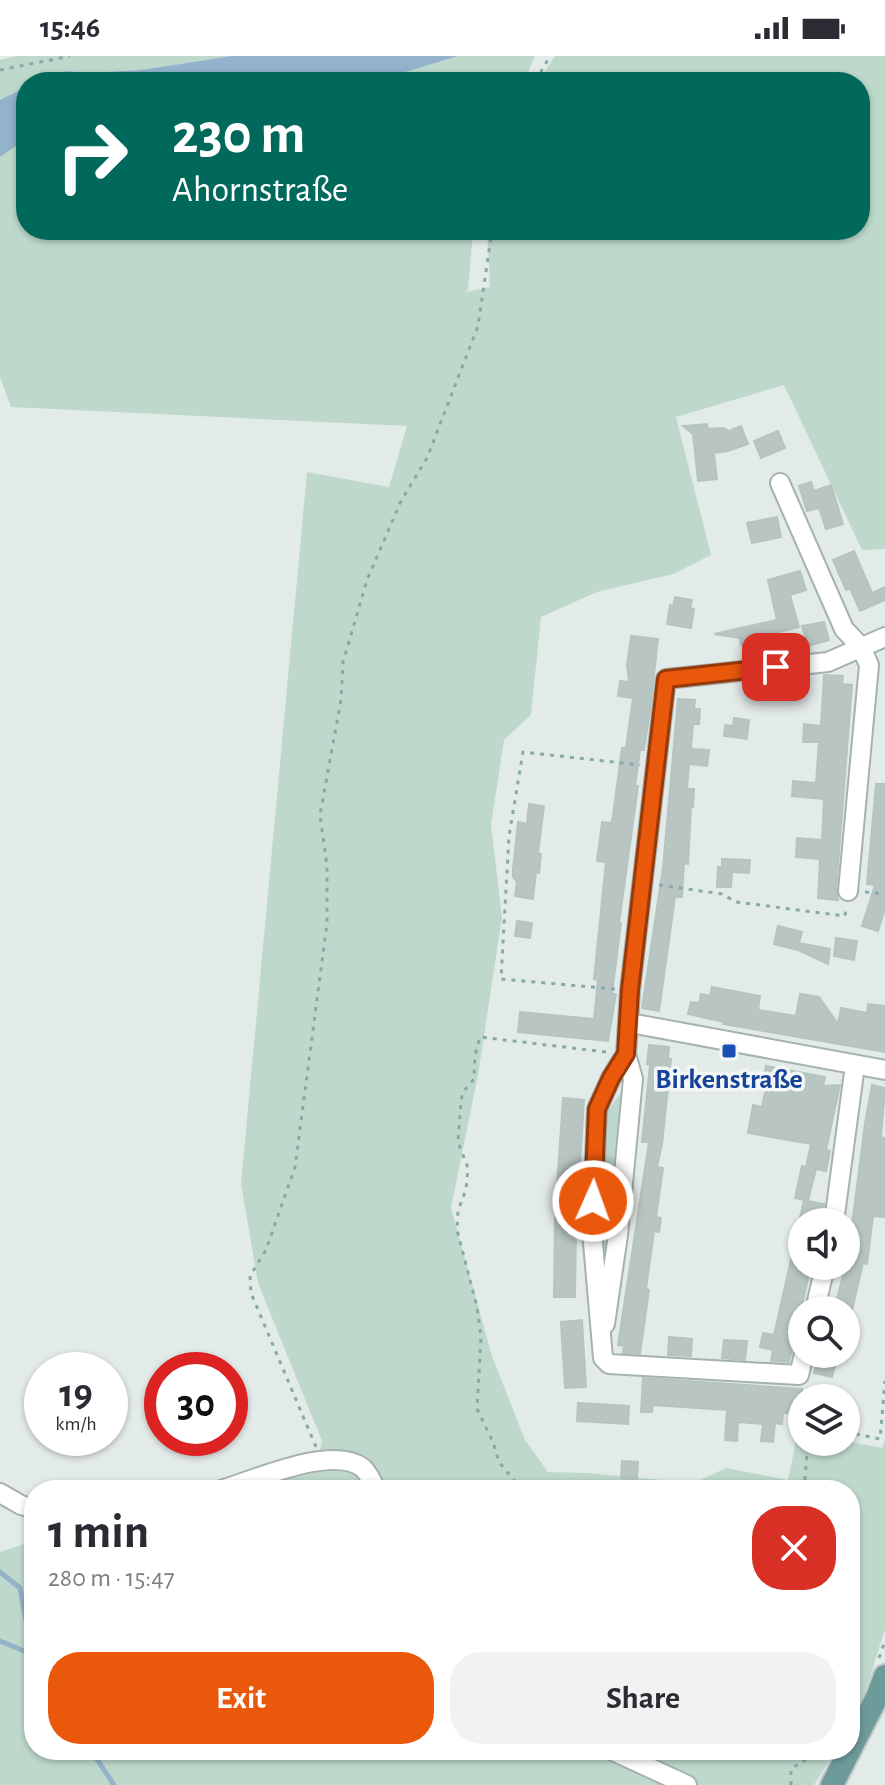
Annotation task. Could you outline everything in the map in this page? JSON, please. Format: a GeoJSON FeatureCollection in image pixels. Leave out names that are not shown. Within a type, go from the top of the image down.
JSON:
{"type":"FeatureCollection","features":[{"type":"Feature","properties":{"kind":"main road"},"geometry":{"type":"LineString","coordinates":[[860,1730],[885,1676]]}},
{"type":"Feature","properties":{"kind":"main road"},"geometry":{"type":"LineString","coordinates":[[832,1785],[845,1760]]}},
{"type":"Feature","properties":{"kind":"street"},"geometry":{"type":"LineString","coordinates":[[780,483],[844,629],[861,647],[869,665],[848,891]]}},
{"type":"Feature","properties":{"kind":"street"},"geometry":{"type":"LineString","coordinates":[[601,1342],[609,1309],[633,1079],[626,1054],[630,990],[666,679],[828,662],[885,637]]}},
{"type":"Feature","properties":{"kind":"street"},"geometry":{"type":"LineString","coordinates":[[630,1023],[885,1070]]}},
{"type":"Feature","properties":{"kind":"street"},"geometry":{"type":"LineString","coordinates":[[626,1054],[597,1109],[592,1231],[603,1358],[609,1364],[799,1375],[801,1368]]}},
{"type":"Feature","properties":{"kind":"street"},"geometry":{"type":"LineString","coordinates":[[836,1208],[855,1065]]}},
{"type":"Feature","properties":{"kind":"street"},"geometry":{"type":"LineString","coordinates":[[254,1480],[322,1459],[341,1460],[359,1466],[371,1480]]}},
{"type":"Feature","properties":{"kind":"street"},"geometry":{"type":"LineString","coordinates":[[0,1493],[24,1506]]}},
{"type":"Feature","properties":{"kind":"street"},"geometry":{"type":"LineString","coordinates":[[633,1760],[687,1785]]}},
{"type":"Feature","properties":{"kind":"path"},"geometry":{"type":"LineString","coordinates":[[0,70],[70,56]]}},
{"type":"Feature","properties":{"kind":"path"},"geometry":{"type":"LineString","coordinates":[[322,1459],[251,1293],[250,1276],[266,1250],[295,1167],[327,923],[327,866],[320,815],[341,700],[343,662],[367,580],[401,501],[427,458],[478,326],[491,240]]}},
{"type":"Feature","properties":{"kind":"path"},"geometry":{"type":"LineString","coordinates":[[630,990],[501,979],[509,836],[523,752],[655,767]]}},
{"type":"Feature","properties":{"kind":"path"},"geometry":{"type":"LineString","coordinates":[[642,883],[722,894],[736,902],[845,916],[848,891],[885,894]]}},
{"type":"Feature","properties":{"kind":"path"},"geometry":{"type":"LineString","coordinates":[[514,1480],[499,1462],[477,1409],[481,1337],[477,1307],[457,1230],[468,1168],[458,1142],[463,1092],[474,1079],[475,1055],[480,1037],[626,1054]]}},
{"type":"Feature","properties":{"kind":"path"},"geometry":{"type":"LineString","coordinates":[[860,1435],[880,1439],[885,1381]]}},
{"type":"Feature","properties":{"kind":"path"},"geometry":{"type":"LineString","coordinates":[[805,1480],[807,1456]]}},
{"type":"Feature","properties":{"kind":"path"},"geometry":{"type":"LineString","coordinates":[[791,1785],[791,1769],[805,1760]]}},
{"type":"Feature","properties":{"kind":"green space"},"geometry":{"type":"Polygon","coordinates":[[[16,56],[231,56],[141,70],[16,72],[16,92],[0,100],[0,60],[16,56]]]}},
{"type":"Feature","properties":{"kind":"green space"},"geometry":{"type":"Polygon","coordinates":[[[458,56],[535,56],[528,72],[406,72],[458,56]]]}},
{"type":"Feature","properties":{"kind":"green space"},"geometry":{"type":"Polygon","coordinates":[[[555,56],[885,56],[885,549],[862,550],[784,385],[676,417],[711,555],[673,574],[597,592],[541,617],[531,715],[504,740],[491,825],[502,917],[478,1075],[451,1208],[492,1356],[525,1440],[548,1472],[662,1480],[271,1480],[316,1468],[322,1441],[258,1283],[241,1184],[307,472],[389,487],[407,426],[11,407],[0,377],[0,157],[16,145],[16,240],[472,240],[468,290],[465,292],[490,287],[488,240],[870,240],[870,72],[545,72],[555,56]]]}},
{"type":"Feature","properties":{"kind":"green space"},"geometry":{"type":"Polygon","coordinates":[[[628,1083],[609,1275],[600,1276],[603,1117],[628,1083]]]}},
{"type":"Feature","properties":{"kind":"green space"},"geometry":{"type":"Polygon","coordinates":[[[885,1440],[885,1629],[860,1709],[860,1480],[788,1480],[793,1456],[860,1456],[860,1444],[882,1448],[885,1440]]]}},
{"type":"Feature","properties":{"kind":"green space"},"geometry":{"type":"Polygon","coordinates":[[[726,1468],[788,1480],[700,1480],[726,1468]]]}},
{"type":"Feature","properties":{"kind":"green space"},"geometry":{"type":"Polygon","coordinates":[[[24,1544],[24,1760],[830,1760],[814,1785],[0,1785],[0,1552],[24,1544]]]}},
{"type":"Feature","properties":{"kind":"water"},"geometry":{"type":"Polygon","coordinates":[[[231,56],[458,56],[406,72],[105,72],[141,70],[231,56]]]}},
{"type":"Feature","properties":{"kind":"water"},"geometry":{"type":"Polygon","coordinates":[[[16,92],[16,146],[0,157],[0,100],[16,92]]]}},
{"type":"Feature","properties":{"kind":"building"},"geometry":{"type":"Polygon","coordinates":[[[707,424],[708,429],[724,428],[729,431],[741,426],[748,444],[714,453],[717,479],[698,481],[693,434],[683,426],[707,424]]]}},
{"type":"Feature","properties":{"kind":"building"},"geometry":{"type":"Polygon","coordinates":[[[778,431],[785,448],[761,458],[754,441],[778,431]]]}},
{"type":"Feature","properties":{"kind":"building"},"geometry":{"type":"Polygon","coordinates":[[[811,482],[814,491],[831,485],[843,524],[826,529],[819,508],[807,511],[799,486],[811,482]]]}},
{"type":"Feature","properties":{"kind":"building"},"geometry":{"type":"Polygon","coordinates":[[[777,517],[781,537],[752,543],[747,523],[777,517]]]}},
{"type":"Feature","properties":{"kind":"building"},"geometry":{"type":"Polygon","coordinates":[[[854,551],[872,593],[885,587],[885,600],[860,611],[850,588],[846,590],[833,560],[854,551]]]}},
{"type":"Feature","properties":{"kind":"building"},"geometry":{"type":"Polygon","coordinates":[[[800,571],[806,590],[790,595],[799,627],[763,636],[764,641],[741,645],[740,638],[714,634],[777,620],[768,580],[800,571]]]}},
{"type":"Feature","properties":{"kind":"building"},"geometry":{"type":"Polygon","coordinates":[[[675,597],[692,600],[691,628],[667,624],[670,605],[673,606],[675,597]]]}},
{"type":"Feature","properties":{"kind":"building"},"geometry":{"type":"Polygon","coordinates":[[[824,622],[829,640],[808,646],[802,626],[824,622]]]}},
{"type":"Feature","properties":{"kind":"building"},"geometry":{"type":"Polygon","coordinates":[[[631,636],[658,639],[644,750],[640,750],[635,786],[638,786],[612,994],[616,994],[608,1041],[518,1032],[520,1012],[594,1019],[598,980],[594,979],[606,862],[597,861],[602,822],[612,823],[622,748],[626,748],[633,698],[618,696],[620,681],[629,682],[627,665],[631,636]]]}},
{"type":"Feature","properties":{"kind":"building"},"geometry":{"type":"Polygon","coordinates":[[[824,675],[843,676],[842,684],[852,685],[836,890],[838,900],[818,898],[820,859],[796,857],[797,838],[822,840],[824,799],[792,796],[793,781],[816,783],[819,742],[803,742],[804,724],[821,726],[824,675]]]}},
{"type":"Feature","properties":{"kind":"building"},"geometry":{"type":"Polygon","coordinates":[[[788,679],[787,692],[751,690],[753,682],[788,679]]]}},
{"type":"Feature","properties":{"kind":"building"},"geometry":{"type":"Polygon","coordinates":[[[678,699],[695,700],[694,709],[700,709],[699,724],[693,724],[691,749],[709,750],[707,766],[689,764],[687,789],[694,789],[688,864],[684,863],[682,897],[675,897],[659,1011],[642,1008],[663,868],[678,699]]]}},
{"type":"Feature","properties":{"kind":"building"},"geometry":{"type":"Polygon","coordinates":[[[734,718],[749,720],[747,739],[724,736],[725,725],[733,726],[734,718]]]}},
{"type":"Feature","properties":{"kind":"building"},"geometry":{"type":"Polygon","coordinates":[[[876,784],[885,784],[885,909],[878,931],[862,926],[875,885],[867,884],[876,784]]]}},
{"type":"Feature","properties":{"kind":"building"},"geometry":{"type":"Polygon","coordinates":[[[529,804],[544,806],[538,853],[541,854],[539,873],[536,872],[533,899],[515,896],[517,882],[513,877],[518,822],[527,824],[529,804]]]}},
{"type":"Feature","properties":{"kind":"building"},"geometry":{"type":"Polygon","coordinates":[[[722,859],[750,860],[749,873],[732,872],[731,887],[717,887],[718,867],[722,867],[722,859]]]}},
{"type":"Feature","properties":{"kind":"building"},"geometry":{"type":"Polygon","coordinates":[[[517,921],[532,923],[530,938],[515,936],[517,921]]]}},
{"type":"Feature","properties":{"kind":"building"},"geometry":{"type":"Polygon","coordinates":[[[778,926],[802,932],[799,943],[830,949],[828,964],[798,950],[774,944],[778,926]]]}},
{"type":"Feature","properties":{"kind":"building"},"geometry":{"type":"Polygon","coordinates":[[[836,938],[857,941],[854,960],[834,956],[836,938]]]}},
{"type":"Feature","properties":{"kind":"building"},"geometry":{"type":"Polygon","coordinates":[[[712,987],[760,996],[758,1010],[796,1016],[800,994],[819,997],[838,1024],[841,1008],[867,1013],[868,1004],[885,1006],[885,1052],[723,1024],[688,1014],[691,1002],[699,1003],[701,994],[710,996],[712,987]]]}},
{"type":"Feature","properties":{"kind":"building"},"geometry":{"type":"Polygon","coordinates":[[[649,1045],[669,1047],[668,1059],[671,1059],[657,1167],[663,1168],[656,1217],[661,1218],[659,1232],[654,1231],[640,1354],[623,1353],[624,1346],[618,1345],[649,1142],[642,1142],[650,1065],[647,1064],[649,1045]]]}},
{"type":"Feature","properties":{"kind":"building"},"geometry":{"type":"Polygon","coordinates":[[[766,1066],[825,1077],[823,1086],[840,1085],[826,1150],[830,1151],[826,1171],[816,1169],[808,1201],[824,1204],[823,1208],[802,1208],[804,1200],[795,1198],[811,1144],[748,1133],[753,1105],[762,1107],[767,1082],[763,1081],[766,1066]]]}},
{"type":"Feature","properties":{"kind":"building"},"geometry":{"type":"Polygon","coordinates":[[[872,1085],[885,1088],[881,1137],[885,1138],[885,1217],[873,1216],[867,1264],[863,1263],[860,1276],[860,1208],[854,1208],[872,1085]]]}},
{"type":"Feature","properties":{"kind":"building"},"geometry":{"type":"Polygon","coordinates":[[[563,1098],[584,1100],[575,1297],[554,1297],[555,1218],[563,1098]]]}},
{"type":"Feature","properties":{"kind":"building"},"geometry":{"type":"Polygon","coordinates":[[[788,1273],[788,1280],[808,1280],[804,1296],[788,1296],[788,1362],[771,1361],[773,1350],[760,1347],[763,1333],[774,1335],[788,1273]]]}},
{"type":"Feature","properties":{"kind":"building"},"geometry":{"type":"Polygon","coordinates":[[[842,1280],[859,1280],[855,1296],[838,1296],[842,1280]]]}},
{"type":"Feature","properties":{"kind":"building"},"geometry":{"type":"Polygon","coordinates":[[[582,1320],[586,1387],[565,1388],[561,1322],[582,1320]]]}},
{"type":"Feature","properties":{"kind":"building"},"geometry":{"type":"Polygon","coordinates":[[[669,1337],[692,1339],[691,1356],[668,1355],[669,1337]]]}},
{"type":"Feature","properties":{"kind":"building"},"geometry":{"type":"Polygon","coordinates":[[[724,1340],[747,1341],[745,1360],[722,1358],[724,1340]]]}},
{"type":"Feature","properties":{"kind":"building"},"geometry":{"type":"Polygon","coordinates":[[[815,1368],[835,1368],[832,1377],[814,1373],[815,1368]]]}},
{"type":"Feature","properties":{"kind":"building"},"geometry":{"type":"Polygon","coordinates":[[[643,1378],[788,1388],[788,1414],[783,1413],[782,1424],[775,1423],[773,1442],[761,1441],[763,1424],[738,1422],[737,1441],[725,1440],[727,1410],[653,1405],[652,1412],[641,1412],[643,1378]]]}},
{"type":"Feature","properties":{"kind":"building"},"geometry":{"type":"Polygon","coordinates":[[[578,1403],[629,1406],[628,1424],[577,1421],[578,1403]]]}},
{"type":"Feature","properties":{"kind":"building"},"geometry":{"type":"Polygon","coordinates":[[[622,1461],[638,1462],[637,1479],[621,1478],[622,1461]]]}},
{"type":"Feature","properties":{"kind":"waterway"},"geometry":{"type":"LineString","coordinates":[[0,1572],[20,1588],[24,1609]]}},
{"type":"Feature","properties":{"kind":"waterway"},"geometry":{"type":"LineString","coordinates":[[0,1641],[24,1651]]}},
{"type":"Feature","properties":{"kind":"waterway"},"geometry":{"type":"LineString","coordinates":[[98,1760],[114,1785]]}},
{"type":"Feature","properties":{"kind":"place","name":"Birkenstraße"},"geometry":{"type":"Point","coordinates":[729,1051]}},
{"type":"Feature","properties":{"kind":"route"},"geometry":{"type":"LineString","coordinates":[[593,1201],[597,1109],[626,1054],[630,990],[666,679],[776,667]]}}]}
